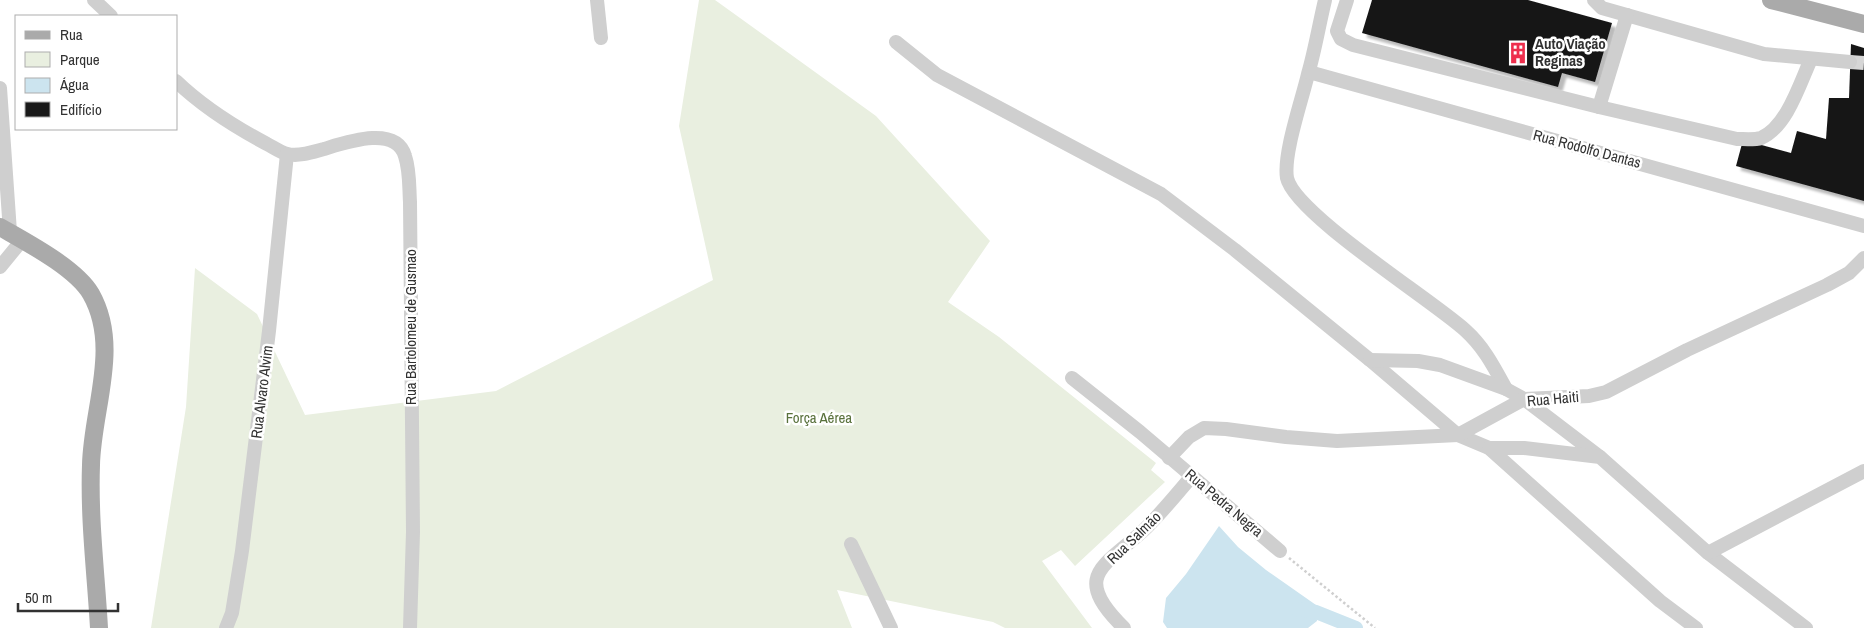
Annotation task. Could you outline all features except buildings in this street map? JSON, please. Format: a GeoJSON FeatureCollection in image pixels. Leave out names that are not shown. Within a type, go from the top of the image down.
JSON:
{"type":"FeatureCollection","features":[{"type":"Feature","properties":{"kind":"main road"},"geometry":{"type":"LineString","coordinates":[[1771,0],[1864,24]]}},
{"type":"Feature","properties":{"kind":"main road"},"geometry":{"type":"LineString","coordinates":[[11,233],[73,274],[90,293],[101,316],[104,334],[104,365],[91,463],[90,502],[99,628]]}},
{"type":"Feature","properties":{"kind":"street"},"geometry":{"type":"LineString","coordinates":[[94,0],[110,15]]}},
{"type":"Feature","properties":{"kind":"street"},"geometry":{"type":"LineString","coordinates":[[596,0],[601,38]]}},
{"type":"Feature","properties":{"kind":"street"},"geometry":{"type":"LineString","coordinates":[[1325,0],[1288,154],[1288,179],[1297,197],[1350,244],[1466,330],[1485,351],[1506,389]]}},
{"type":"Feature","properties":{"kind":"street"},"geometry":{"type":"LineString","coordinates":[[1347,0],[1337,31],[1341,39],[1353,45],[1599,107],[1738,139],[1760,138],[1775,129],[1787,113],[1811,59]]}},
{"type":"Feature","properties":{"kind":"street"},"geometry":{"type":"LineString","coordinates":[[1594,0],[1602,8],[1764,54],[1850,62]]}},
{"type":"Feature","properties":{"kind":"street"},"geometry":{"type":"LineString","coordinates":[[1599,107],[1627,15]]}},
{"type":"Feature","properties":{"kind":"street"},"geometry":{"type":"LineString","coordinates":[[896,42],[937,75],[1161,194],[1235,250],[1370,360],[1458,435],[1489,448],[1660,601],[1696,628]]}},
{"type":"Feature","properties":{"kind":"street","name":"Rua Rodolfo Dantas"},"geometry":{"type":"LineString","coordinates":[[1309,72],[1864,226]]}},
{"type":"Feature","properties":{"kind":"street"},"geometry":{"type":"LineString","coordinates":[[178,83],[193,97],[242,131],[287,154]]}},
{"type":"Feature","properties":{"kind":"street"},"geometry":{"type":"LineString","coordinates":[[0,88],[11,233],[0,267]]}},
{"type":"Feature","properties":{"kind":"street","name":"Rua Bartolomeu de Gusmao"},"geometry":{"type":"LineString","coordinates":[[287,154],[308,153],[341,144],[386,137],[396,142],[405,156],[409,175],[410,211],[413,532],[410,628]]}},
{"type":"Feature","properties":{"kind":"street","name":"Rua Alvaro Alvim"},"geometry":{"type":"LineString","coordinates":[[226,628],[232,613],[242,551],[269,331],[287,154]]}},
{"type":"Feature","properties":{"kind":"street","name":"Rua Haiti"},"geometry":{"type":"LineString","coordinates":[[1169,458],[1189,437],[1204,428],[1226,428],[1286,437],[1337,441],[1458,435],[1524,400],[1589,396],[1606,392],[1704,341],[1827,285],[1849,272],[1864,258]]}},
{"type":"Feature","properties":{"kind":"street"},"geometry":{"type":"LineString","coordinates":[[1370,360],[1418,361],[1440,365],[1506,389],[1524,400],[1600,457],[1708,553],[1806,628]]}},
{"type":"Feature","properties":{"kind":"street","name":"Rua Pedra Negra"},"geometry":{"type":"LineString","coordinates":[[1072,378],[1280,551]]}},
{"type":"Feature","properties":{"kind":"street"},"geometry":{"type":"LineString","coordinates":[[1489,448],[1524,448],[1600,457]]}},
{"type":"Feature","properties":{"kind":"street"},"geometry":{"type":"LineString","coordinates":[[1708,553],[1864,471]]}},
{"type":"Feature","properties":{"kind":"street","name":"Rua Salmão"},"geometry":{"type":"LineString","coordinates":[[1124,628],[1104,607],[1098,594],[1098,576],[1107,561],[1145,529],[1192,476]]}},
{"type":"Feature","properties":{"kind":"street"},"geometry":{"type":"LineString","coordinates":[[851,544],[891,628]]}},
{"type":"Feature","properties":{"kind":"path"},"geometry":{"type":"LineString","coordinates":[[1280,551],[1375,628]]}},
{"type":"Feature","properties":{"kind":"green space","name":"Força Aérea"},"geometry":{"type":"Polygon","coordinates":[[[699,0],[715,0],[876,116],[990,241],[948,302],[999,337],[1156,463],[1151,470],[1165,482],[1075,566],[1061,550],[1042,561],[1092,628],[1005,628],[993,622],[837,590],[852,628],[151,628],[186,407],[195,268],[257,314],[305,415],[496,391],[713,280],[679,126],[699,0]]]}},
{"type":"Feature","properties":{"kind":"water"},"geometry":{"type":"Polygon","coordinates":[[[1219,526],[1238,547],[1266,570],[1316,605],[1317,621],[1308,628],[1167,628],[1163,622],[1166,598],[1186,574],[1219,526]]]}},
{"type":"Feature","properties":{"kind":"waterway"},"geometry":{"type":"LineString","coordinates":[[1297,609],[1316,612],[1356,628]]}},
{"type":"Feature","properties":{"kind":"tunnel"},"geometry":{"type":"LineString","coordinates":[[1850,62],[1864,63]]}},
{"type":"Feature","properties":{"kind":"place","name":"Auto Viação Reginas"},"geometry":{"type":"Point","coordinates":[1518,53]}}]}
